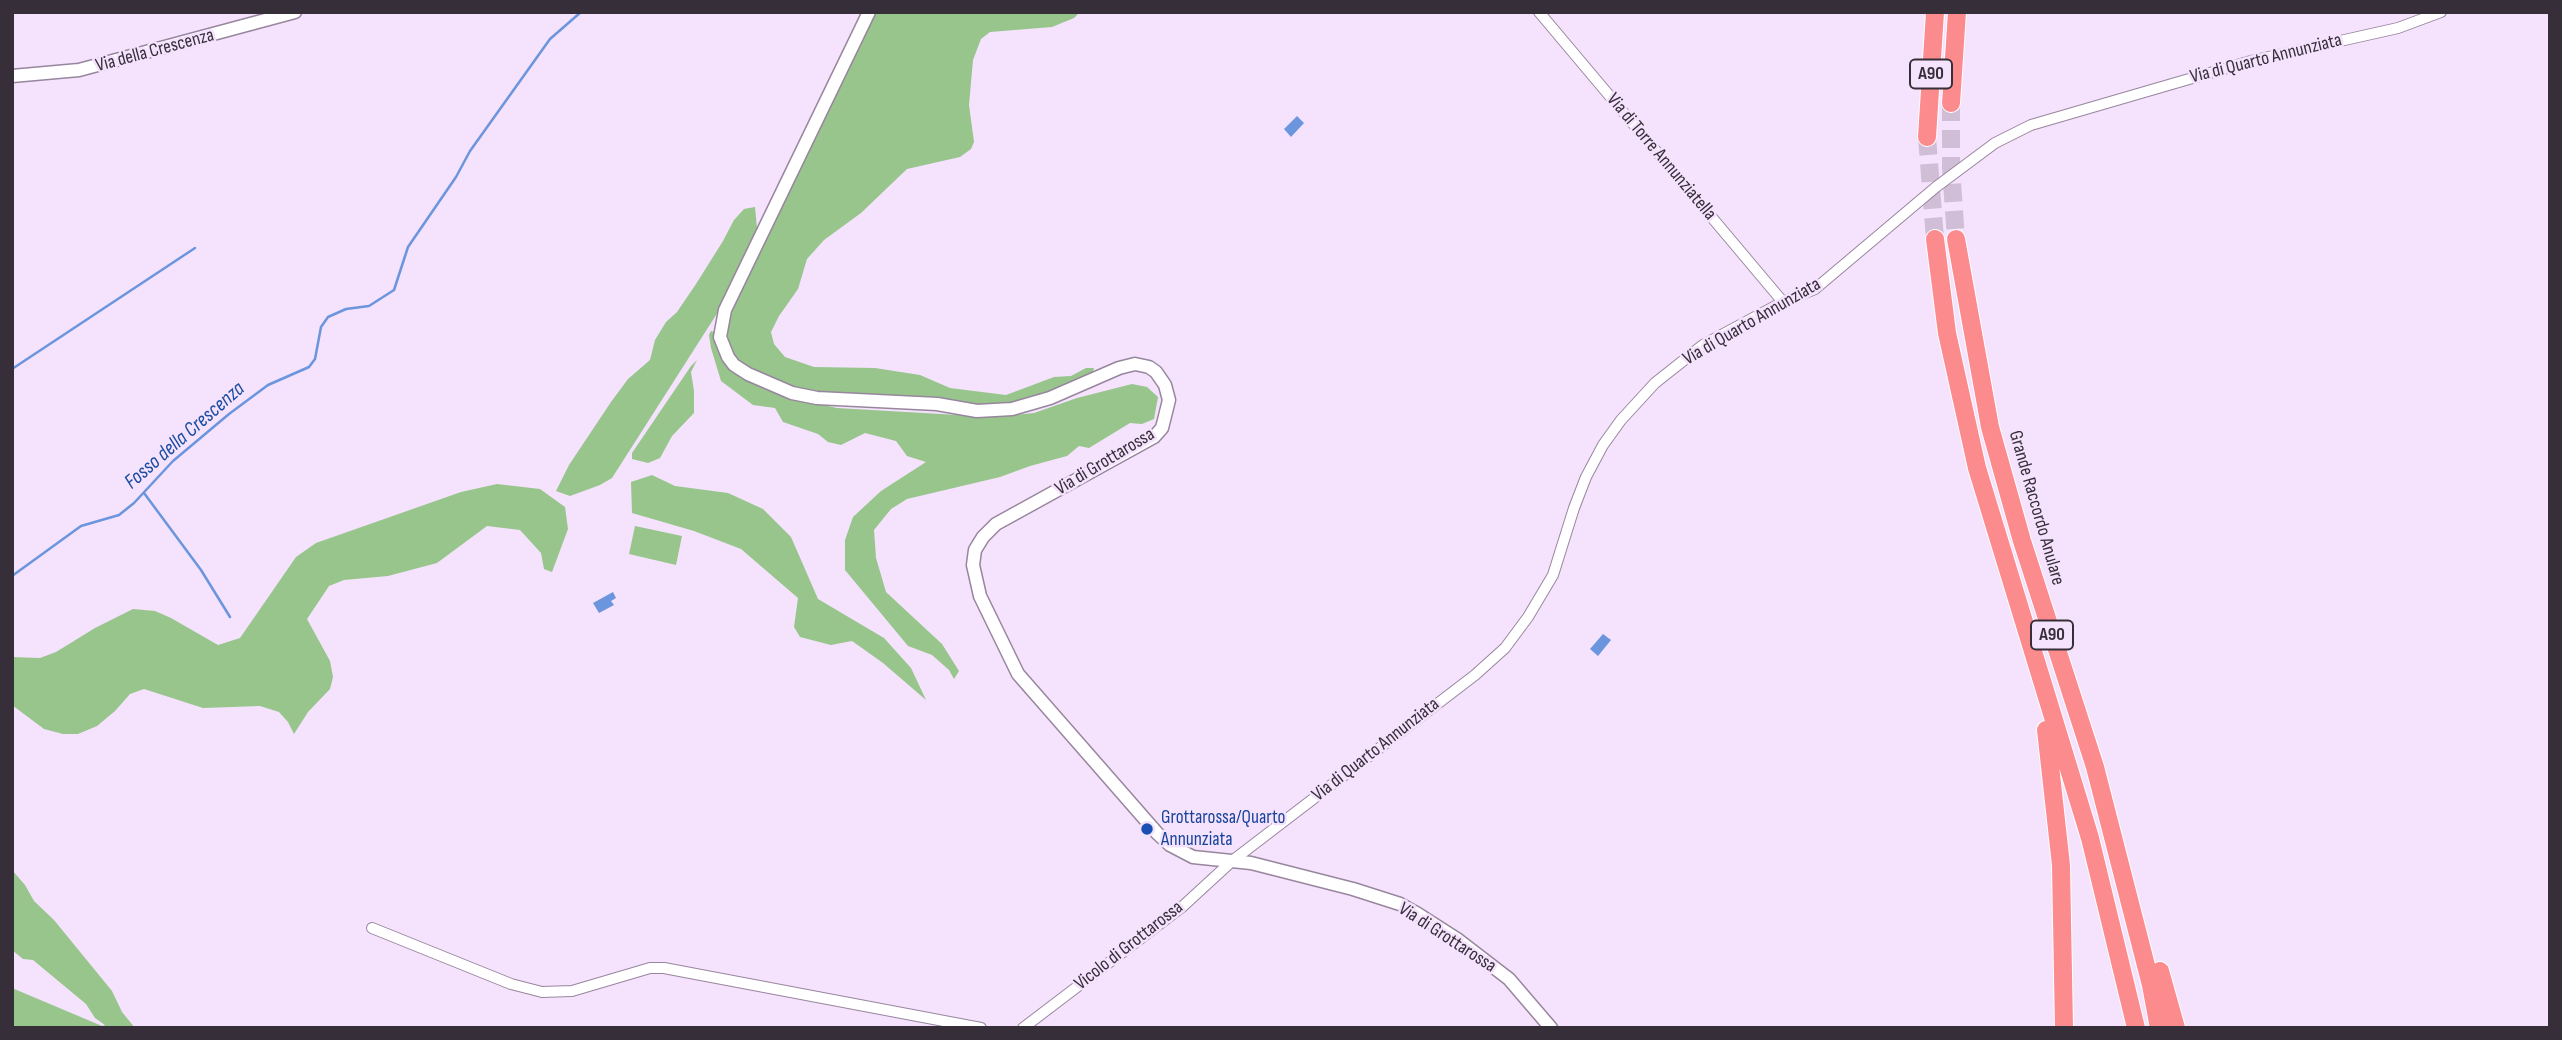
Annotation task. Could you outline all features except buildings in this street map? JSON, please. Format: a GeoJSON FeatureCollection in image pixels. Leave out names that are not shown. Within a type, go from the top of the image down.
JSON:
{"type":"FeatureCollection","features":[{"type":"Feature","properties":{"kind":"highway","name":"A90"},"geometry":{"type":"LineString","coordinates":[[1927,137],[1935,12]]}},
{"type":"Feature","properties":{"kind":"highway","name":"A90"},"geometry":{"type":"LineString","coordinates":[[1951,103],[1957,12]]}},
{"type":"Feature","properties":{"kind":"highway","name":"A90"},"geometry":{"type":"LineString","coordinates":[[1935,239],[1947,333],[1977,468],[2090,838],[2136,1028]]}},
{"type":"Feature","properties":{"kind":"highway","name":"Grande Raccordo Anulare"},"geometry":{"type":"LineString","coordinates":[[1956,239],[1990,427],[2022,541],[2095,767],[2151,985],[2159,1028]]}},
{"type":"Feature","properties":{"kind":"highway"},"geometry":{"type":"LineString","coordinates":[[2032,651],[2050,751],[2061,865],[2064,1028]]}},
{"type":"Feature","properties":{"kind":"highway"},"geometry":{"type":"LineString","coordinates":[[2095,767],[2134,873],[2176,1028]]}},
{"type":"Feature","properties":{"kind":"street","name":"Via della Crescenza"},"geometry":{"type":"LineString","coordinates":[[12,76],[79,71],[295,12]]}},
{"type":"Feature","properties":{"kind":"street","name":"Via di Grottarossa"},"geometry":{"type":"LineString","coordinates":[[869,12],[725,310],[720,337],[734,365],[792,393],[817,398],[937,404],[977,411],[1012,409],[1135,364],[1156,372],[1165,385],[1169,400],[1162,428],[1144,444],[996,524],[975,550],[974,579],[1018,674],[1157,833],[1183,853],[1193,857],[1251,863],[1400,904],[1457,939],[1509,979],[1550,1028]]}},
{"type":"Feature","properties":{"kind":"street","name":"Via di Torre Annunziatella"},"geometry":{"type":"LineString","coordinates":[[1539,12],[1783,302]]}},
{"type":"Feature","properties":{"kind":"street","name":"Via di Quarto Annunziata"},"geometry":{"type":"LineString","coordinates":[[1232,861],[1475,675],[1505,648],[1528,617],[1553,575],[1586,477],[1603,445],[1620,420],[1654,383],[1703,345],[1783,302],[1815,289],[1936,187],[1995,143],[2031,125],[2226,68],[2398,28],[2441,12]]}},
{"type":"Feature","properties":{"kind":"street","name":"Vicolo di Grottarossa"},"geometry":{"type":"LineString","coordinates":[[1023,1028],[1182,907],[1232,861]]}},
{"type":"Feature","properties":{"kind":"street"},"geometry":{"type":"LineString","coordinates":[[372,928],[511,984],[542,992],[572,991],[650,968],[664,968],[981,1028]]}},
{"type":"Feature","properties":{"kind":"green space"},"geometry":{"type":"Polygon","coordinates":[[[876,12],[1080,12],[1074,18],[1052,27],[990,32],[981,39],[973,60],[969,105],[974,142],[971,149],[960,157],[907,169],[861,213],[824,240],[807,259],[798,289],[771,332],[774,344],[785,357],[814,367],[875,368],[920,375],[950,388],[1006,395],[1054,377],[1071,376],[1086,368],[1094,368],[1093,372],[1062,389],[1017,405],[981,408],[785,390],[741,363],[726,343],[726,329],[732,310],[876,12]]]}},
{"type":"Feature","properties":{"kind":"green space"},"geometry":{"type":"Polygon","coordinates":[[[755,207],[757,228],[750,251],[718,312],[612,478],[570,496],[556,491],[569,465],[611,402],[628,379],[650,360],[655,340],[696,284],[734,220],[744,209],[755,207]]]}},
{"type":"Feature","properties":{"kind":"green space"},"geometry":{"type":"Polygon","coordinates":[[[711,331],[717,333],[717,346],[731,369],[781,395],[837,408],[993,417],[1034,413],[1077,398],[1132,384],[1147,387],[1158,397],[1154,419],[1142,424],[1130,423],[1089,448],[1079,446],[1067,456],[1000,477],[907,499],[891,509],[874,530],[876,558],[886,592],[942,644],[959,671],[954,679],[949,670],[932,655],[908,646],[845,570],[845,540],[853,517],[881,491],[926,462],[907,456],[896,441],[865,433],[841,445],[828,442],[818,434],[783,422],[775,408],[753,405],[721,381],[711,348],[711,331]]]}},
{"type":"Feature","properties":{"kind":"green space"},"geometry":{"type":"Polygon","coordinates":[[[697,360],[691,372],[694,413],[672,436],[660,458],[648,463],[632,459],[632,453],[697,360]]]}},
{"type":"Feature","properties":{"kind":"green space"},"geometry":{"type":"Polygon","coordinates":[[[652,475],[675,486],[728,493],[763,509],[791,537],[818,599],[884,638],[911,668],[926,700],[883,663],[852,641],[831,645],[800,637],[794,627],[798,598],[741,549],[694,531],[632,513],[631,482],[652,475]]]}},
{"type":"Feature","properties":{"kind":"green space"},"geometry":{"type":"Polygon","coordinates":[[[497,484],[540,489],[565,507],[568,529],[552,572],[544,569],[541,553],[520,530],[487,526],[437,563],[388,576],[344,580],[329,586],[307,619],[330,661],[333,677],[330,689],[308,712],[294,734],[279,712],[260,706],[203,708],[144,689],[130,694],[97,726],[78,734],[63,734],[44,729],[12,705],[12,657],[40,658],[56,652],[133,609],[155,611],[218,645],[240,638],[296,557],[316,543],[461,492],[497,484]]]}},
{"type":"Feature","properties":{"kind":"green space"},"geometry":{"type":"Polygon","coordinates":[[[635,526],[682,536],[676,565],[629,554],[635,526]]]}},
{"type":"Feature","properties":{"kind":"green space"},"geometry":{"type":"Polygon","coordinates":[[[12,870],[34,901],[54,920],[112,991],[122,1012],[135,1028],[12,1028],[12,988],[105,1025],[95,1018],[86,1004],[33,960],[23,959],[12,950],[12,870]]]}},
{"type":"Feature","properties":{"kind":"water"},"geometry":{"type":"Polygon","coordinates":[[[1297,116],[1304,123],[1291,137],[1284,129],[1297,116]]]}},
{"type":"Feature","properties":{"kind":"water"},"geometry":{"type":"Polygon","coordinates":[[[613,592],[616,598],[611,601],[614,605],[599,613],[593,603],[613,592]]]}},
{"type":"Feature","properties":{"kind":"water"},"geometry":{"type":"Polygon","coordinates":[[[1603,634],[1611,640],[1598,656],[1590,649],[1603,634]]]}},
{"type":"Feature","properties":{"kind":"waterway","name":"Fosso della Crescenza"},"geometry":{"type":"LineString","coordinates":[[12,576],[81,526],[119,515],[134,503],[173,461],[229,414],[268,385],[309,367],[315,359],[321,327],[328,317],[346,309],[369,306],[394,290],[408,247],[456,177],[470,151],[550,39],[581,12]]}},
{"type":"Feature","properties":{"kind":"waterway"},"geometry":{"type":"LineString","coordinates":[[12,369],[195,248]]}},
{"type":"Feature","properties":{"kind":"waterway"},"geometry":{"type":"LineString","coordinates":[[144,493],[201,570],[230,617]]}},
{"type":"Feature","properties":{"kind":"tunnel"},"geometry":{"type":"LineString","coordinates":[[1951,103],[1951,168],[1956,239]]}},
{"type":"Feature","properties":{"kind":"tunnel"},"geometry":{"type":"LineString","coordinates":[[1927,137],[1935,239]]}},
{"type":"Feature","properties":{"kind":"place","name":"Grottarossa/Quarto Annunziata"},"geometry":{"type":"Point","coordinates":[1147,829]}}]}
